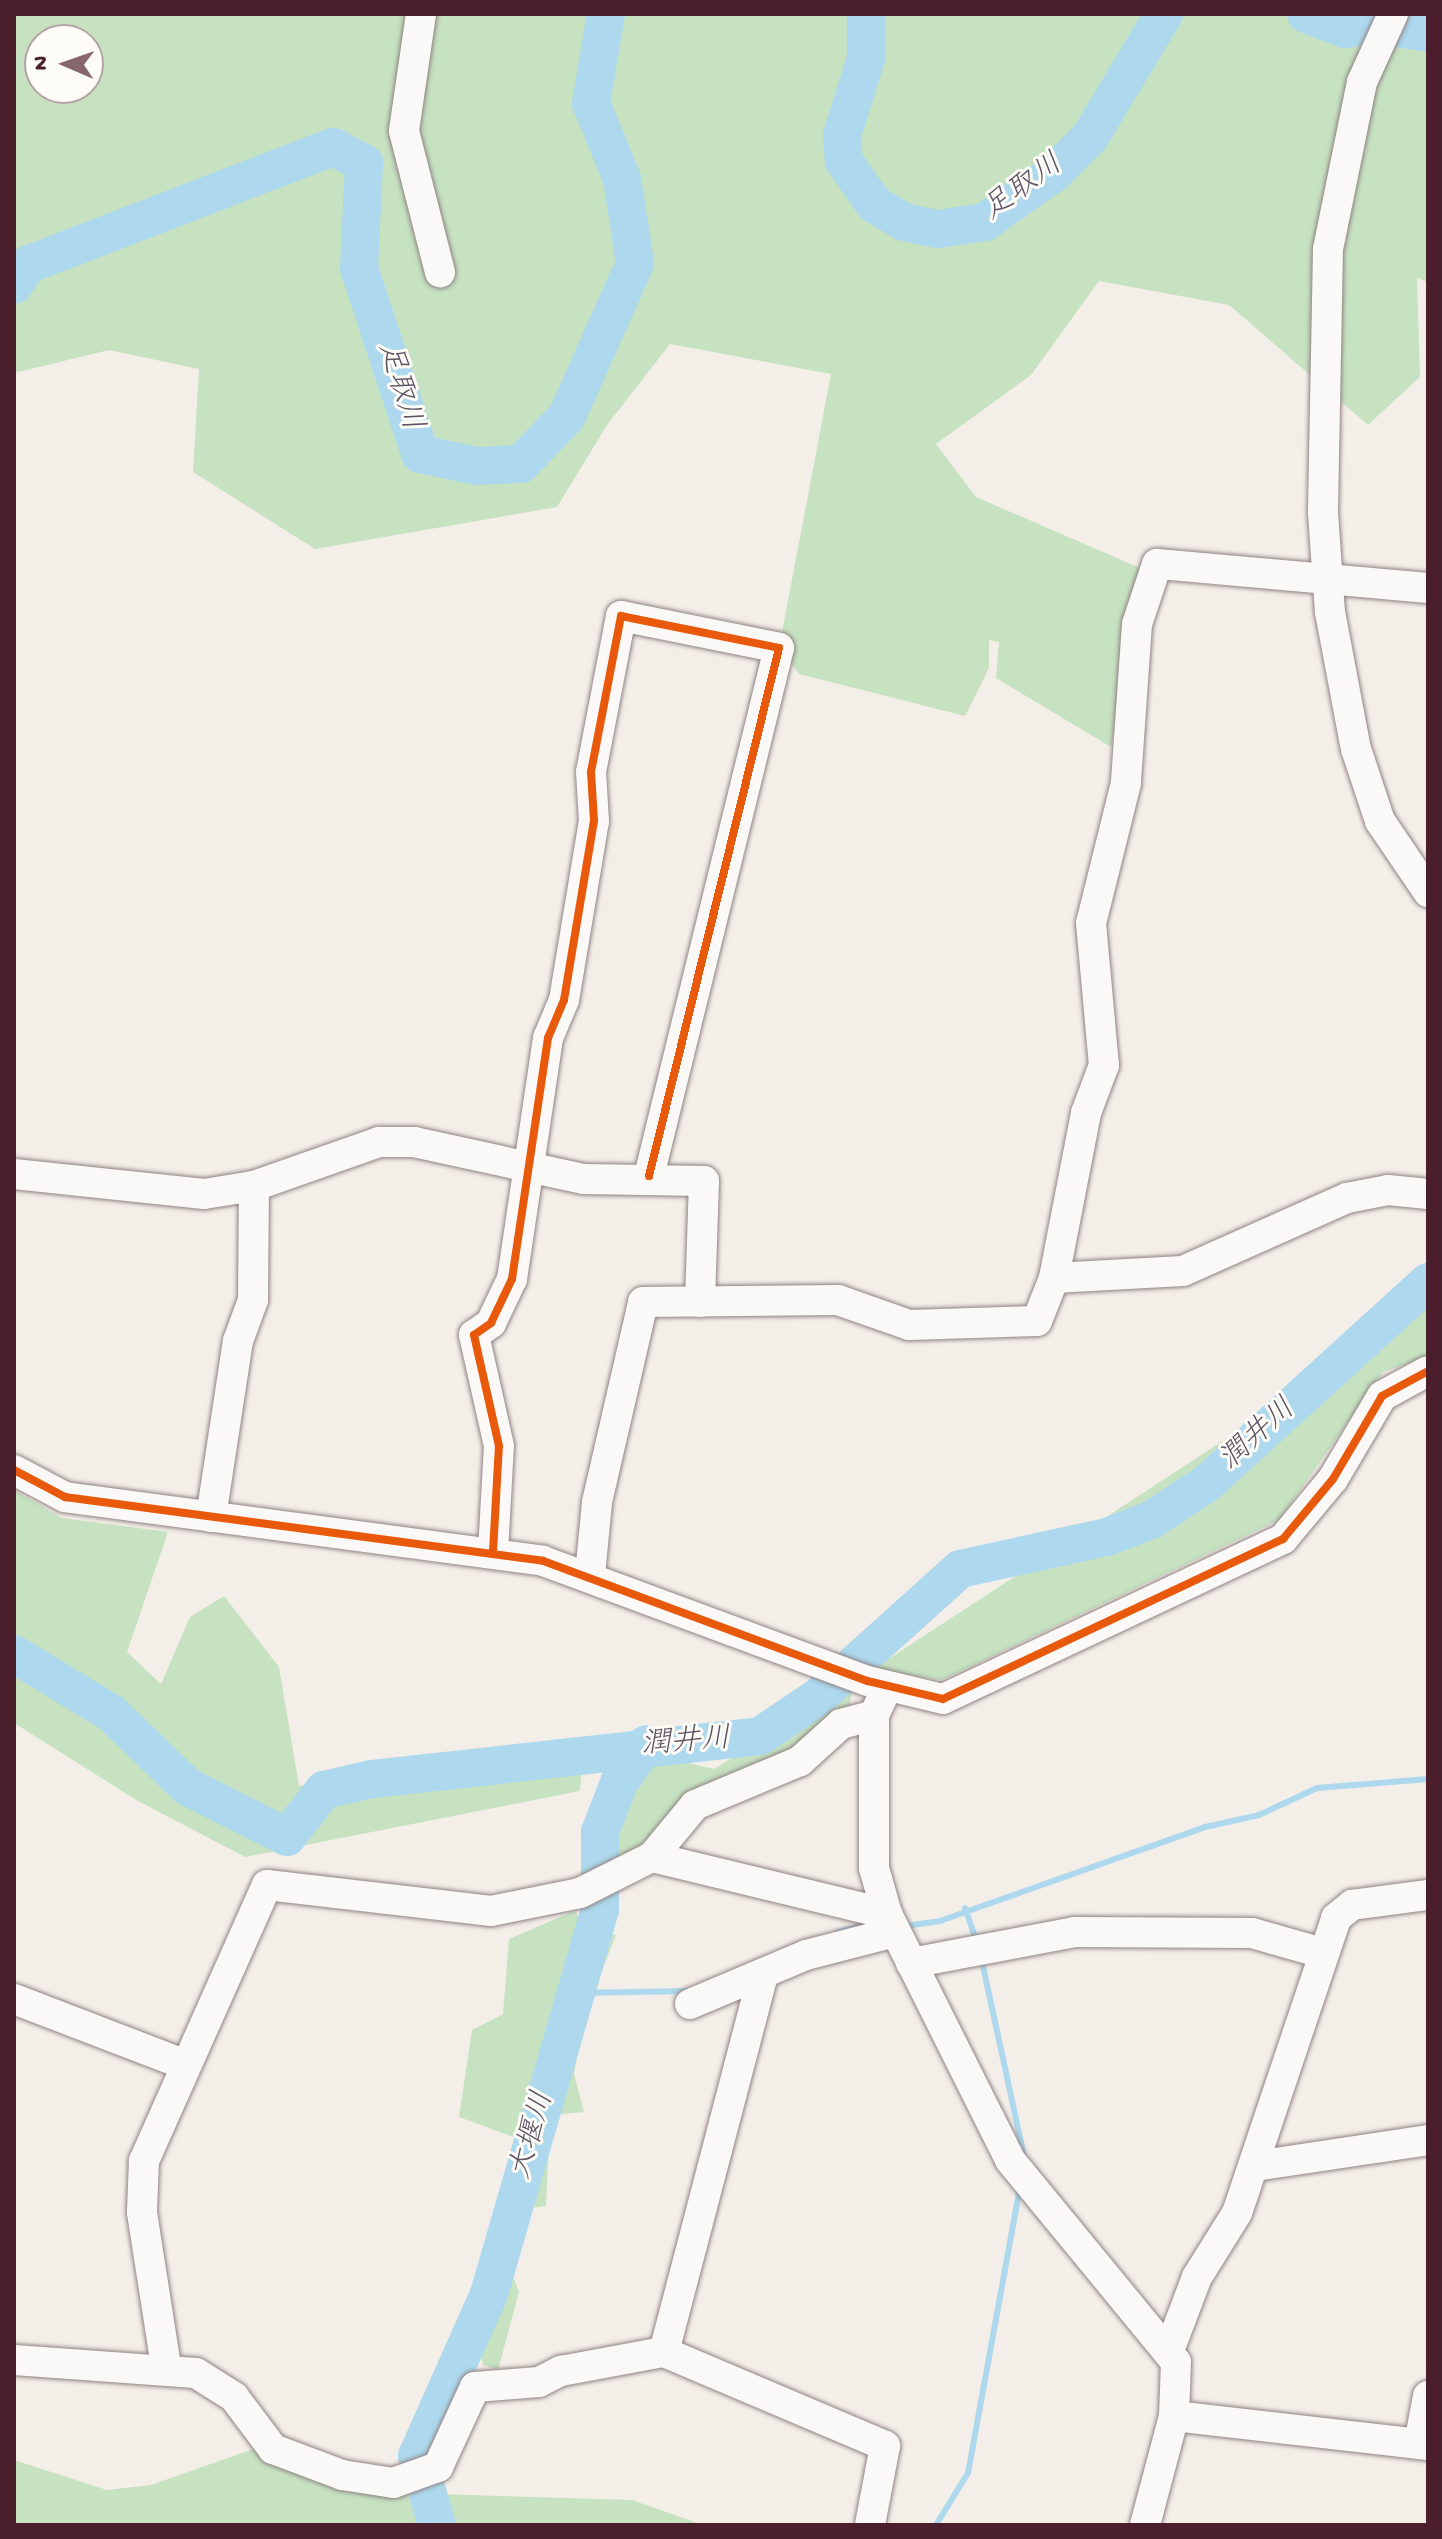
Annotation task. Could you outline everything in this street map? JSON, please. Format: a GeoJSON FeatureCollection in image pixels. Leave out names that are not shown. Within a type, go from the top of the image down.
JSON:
{"type":"FeatureCollection","features":[{"type":"Feature","properties":{"kind":"street"},"geometry":{"type":"LineString","coordinates":[[421,14],[404,131],[440,272]]}},
{"type":"Feature","properties":{"kind":"street"},"geometry":{"type":"LineString","coordinates":[[1393,14],[1374,53],[1328,249],[1322,353],[1329,577],[1356,749],[1380,821],[1428,892]]}},
{"type":"Feature","properties":{"kind":"street"},"geometry":{"type":"LineString","coordinates":[[590,1575],[597,1502],[643,1302],[838,1300],[909,1325],[1037,1321],[1054,1278],[1086,1113],[1104,1065],[1091,923],[1126,783],[1137,624],[1157,564],[1428,588]]}},
{"type":"Feature","properties":{"kind":"street"},"geometry":{"type":"LineString","coordinates":[[493,1552],[499,1446],[474,1335],[491,1323],[512,1279],[526,1169],[548,1038],[564,1000],[594,821],[591,772],[621,616],[779,648],[649,1176]]}},
{"type":"Feature","properties":{"kind":"street"},"geometry":{"type":"LineString","coordinates":[[14,1174],[204,1194],[254,1186],[379,1142],[414,1142],[526,1169],[584,1179],[649,1176],[704,1181],[700,1302]]}},
{"type":"Feature","properties":{"kind":"street"},"geometry":{"type":"LineString","coordinates":[[211,1517],[238,1341],[253,1300],[254,1186]]}},
{"type":"Feature","properties":{"kind":"street"},"geometry":{"type":"LineString","coordinates":[[1054,1278],[1183,1271],[1337,1201],[1388,1190],[1428,1194]]}},
{"type":"Feature","properties":{"kind":"street"},"geometry":{"type":"LineString","coordinates":[[14,1470],[65,1497],[493,1552],[590,1575],[800,1652],[876,1695],[943,1699],[962,1694],[1283,1539],[1333,1479],[1382,1396],[1428,1371]]}},
{"type":"Feature","properties":{"kind":"street"},"geometry":{"type":"LineString","coordinates":[[166,2366],[142,2212],[144,2161],[183,2064],[267,1885],[491,1911],[580,1893],[641,1863],[695,1805],[800,1761],[876,1695]]}},
{"type":"Feature","properties":{"kind":"street"},"geometry":{"type":"LineString","coordinates":[[876,1695],[874,1868],[891,1923],[1010,2160],[1170,2348],[1179,2381],[1174,2416],[1145,2525]]}},
{"type":"Feature","properties":{"kind":"street"},"geometry":{"type":"LineString","coordinates":[[641,1863],[891,1923]]}},
{"type":"Feature","properties":{"kind":"street"},"geometry":{"type":"LineString","coordinates":[[1170,2348],[1197,2277],[1237,2213],[1336,1918],[1352,1905],[1428,1895]]}},
{"type":"Feature","properties":{"kind":"street"},"geometry":{"type":"LineString","coordinates":[[690,2004],[762,1978],[806,1955],[891,1923]]}},
{"type":"Feature","properties":{"kind":"street"},"geometry":{"type":"LineString","coordinates":[[911,1963],[988,1946],[1075,1932],[1252,1933],[1322,1953]]}},
{"type":"Feature","properties":{"kind":"street"},"geometry":{"type":"LineString","coordinates":[[664,2352],[762,1978]]}},
{"type":"Feature","properties":{"kind":"street"},"geometry":{"type":"LineString","coordinates":[[14,1999],[183,2064]]}},
{"type":"Feature","properties":{"kind":"street"},"geometry":{"type":"LineString","coordinates":[[1255,2166],[1428,2140]]}},
{"type":"Feature","properties":{"kind":"street"},"geometry":{"type":"LineString","coordinates":[[14,2360],[166,2366],[211,2380],[234,2397],[273,2449],[342,2475],[402,2479],[438,2467],[475,2387],[539,2382],[561,2371],[664,2352],[885,2446],[877,2523]]}},
{"type":"Feature","properties":{"kind":"street"},"geometry":{"type":"LineString","coordinates":[[1174,2416],[1423,2445],[1428,2396]]}},
{"type":"Feature","properties":{"kind":"green space"},"geometry":{"type":"Polygon","coordinates":[[[14,14],[1428,14],[1428,282],[1417,278],[1420,377],[1368,425],[1229,305],[1099,281],[1031,375],[936,444],[976,497],[1140,568],[1111,747],[996,678],[999,642],[989,640],[989,668],[965,716],[799,674],[779,648],[831,374],[670,344],[607,425],[557,507],[315,549],[193,472],[199,369],[109,350],[14,373],[14,14]]]}},
{"type":"Feature","properties":{"kind":"green space"},"geometry":{"type":"Polygon","coordinates":[[[1428,1307],[1428,1356],[1383,1372],[1279,1520],[942,1680],[873,1669],[1428,1307]]]}},
{"type":"Feature","properties":{"kind":"green space"},"geometry":{"type":"Polygon","coordinates":[[[14,1490],[62,1518],[168,1532],[127,1652],[161,1684],[190,1617],[224,1596],[279,1667],[299,1786],[428,1761],[583,1751],[580,1791],[245,1857],[138,1801],[14,1723],[14,1490]]]}},
{"type":"Feature","properties":{"kind":"green space"},"geometry":{"type":"Polygon","coordinates":[[[853,1683],[849,1710],[764,1774],[690,1790],[652,1840],[600,1877],[581,1867],[600,1785],[624,1758],[664,1757],[714,1769],[853,1683]]]}},
{"type":"Feature","properties":{"kind":"green space"},"geometry":{"type":"Polygon","coordinates":[[[574,1911],[590,1929],[616,1935],[585,2013],[574,2074],[584,2112],[550,2115],[546,2206],[529,2208],[512,2274],[519,2292],[498,2370],[483,2365],[473,2317],[516,2138],[459,2117],[472,2030],[503,2014],[509,1939],[574,1911]]]}},
{"type":"Feature","properties":{"kind":"green space"},"geometry":{"type":"Polygon","coordinates":[[[256,2448],[419,2487],[432,2525],[14,2525],[14,2460],[107,2490],[151,2485],[256,2448]]]}},
{"type":"Feature","properties":{"kind":"green space"},"geometry":{"type":"Polygon","coordinates":[[[437,2494],[632,2500],[703,2525],[439,2525],[437,2494]]]}},
{"type":"Feature","properties":{"kind":"waterway","name":"足取川"},"geometry":{"type":"LineString","coordinates":[[14,285],[27,265],[333,147],[364,163],[359,268],[420,454],[476,466],[521,464],[567,416],[635,263],[622,179],[591,103],[606,14]]}},
{"type":"Feature","properties":{"kind":"waterway","name":"足取川"},"geometry":{"type":"LineString","coordinates":[[866,14],[866,59],[842,135],[844,161],[874,204],[904,222],[938,229],[985,222],[1054,173],[1090,137],[1164,14]]}},
{"type":"Feature","properties":{"kind":"waterway","name":"足取川"},"geometry":{"type":"LineString","coordinates":[[1306,14],[1345,29],[1374,24],[1428,33]]}},
{"type":"Feature","properties":{"kind":"waterway","name":"潤井川"},"geometry":{"type":"LineString","coordinates":[[14,1654],[111,1713],[188,1787],[287,1837],[324,1790],[372,1779],[760,1736],[818,1697],[960,1569],[1107,1537],[1151,1520],[1206,1484],[1428,1282]]}},
{"type":"Feature","properties":{"kind":"waterway","name":"大堰川"},"geometry":{"type":"LineString","coordinates":[[437,2525],[417,2456],[489,2294],[600,1910],[600,1832],[619,1783],[646,1744]]}},
{"type":"Feature","properties":{"kind":"waterway"},"geometry":{"type":"LineString","coordinates":[[905,1926],[940,1921],[1205,1827],[1259,1815],[1317,1788],[1428,1779]]}},
{"type":"Feature","properties":{"kind":"waterway"},"geometry":{"type":"LineString","coordinates":[[965,1908],[977,1942]]}},
{"type":"Feature","properties":{"kind":"waterway"},"geometry":{"type":"LineString","coordinates":[[838,1932],[865,1925]]}},
{"type":"Feature","properties":{"kind":"waterway"},"geometry":{"type":"LineString","coordinates":[[981,1957],[1025,2160]]}},
{"type":"Feature","properties":{"kind":"waterway"},"geometry":{"type":"LineString","coordinates":[[578,1993],[686,1991]]}},
{"type":"Feature","properties":{"kind":"waterway"},"geometry":{"type":"LineString","coordinates":[[936,2525],[968,2473],[1020,2187]]}},
{"type":"Feature","properties":{"kind":"cycle path"},"geometry":{"type":"LineString","coordinates":[[493,1552],[499,1446],[474,1335],[491,1323],[512,1279],[548,1038],[564,1000],[594,821],[591,772],[621,616],[779,648],[649,1176]]}},
{"type":"Feature","properties":{"kind":"cycle path"},"geometry":{"type":"LineString","coordinates":[[14,1470],[65,1497],[543,1561],[868,1681],[943,1699],[1283,1539],[1333,1479],[1382,1396],[1428,1371]]}}]}
